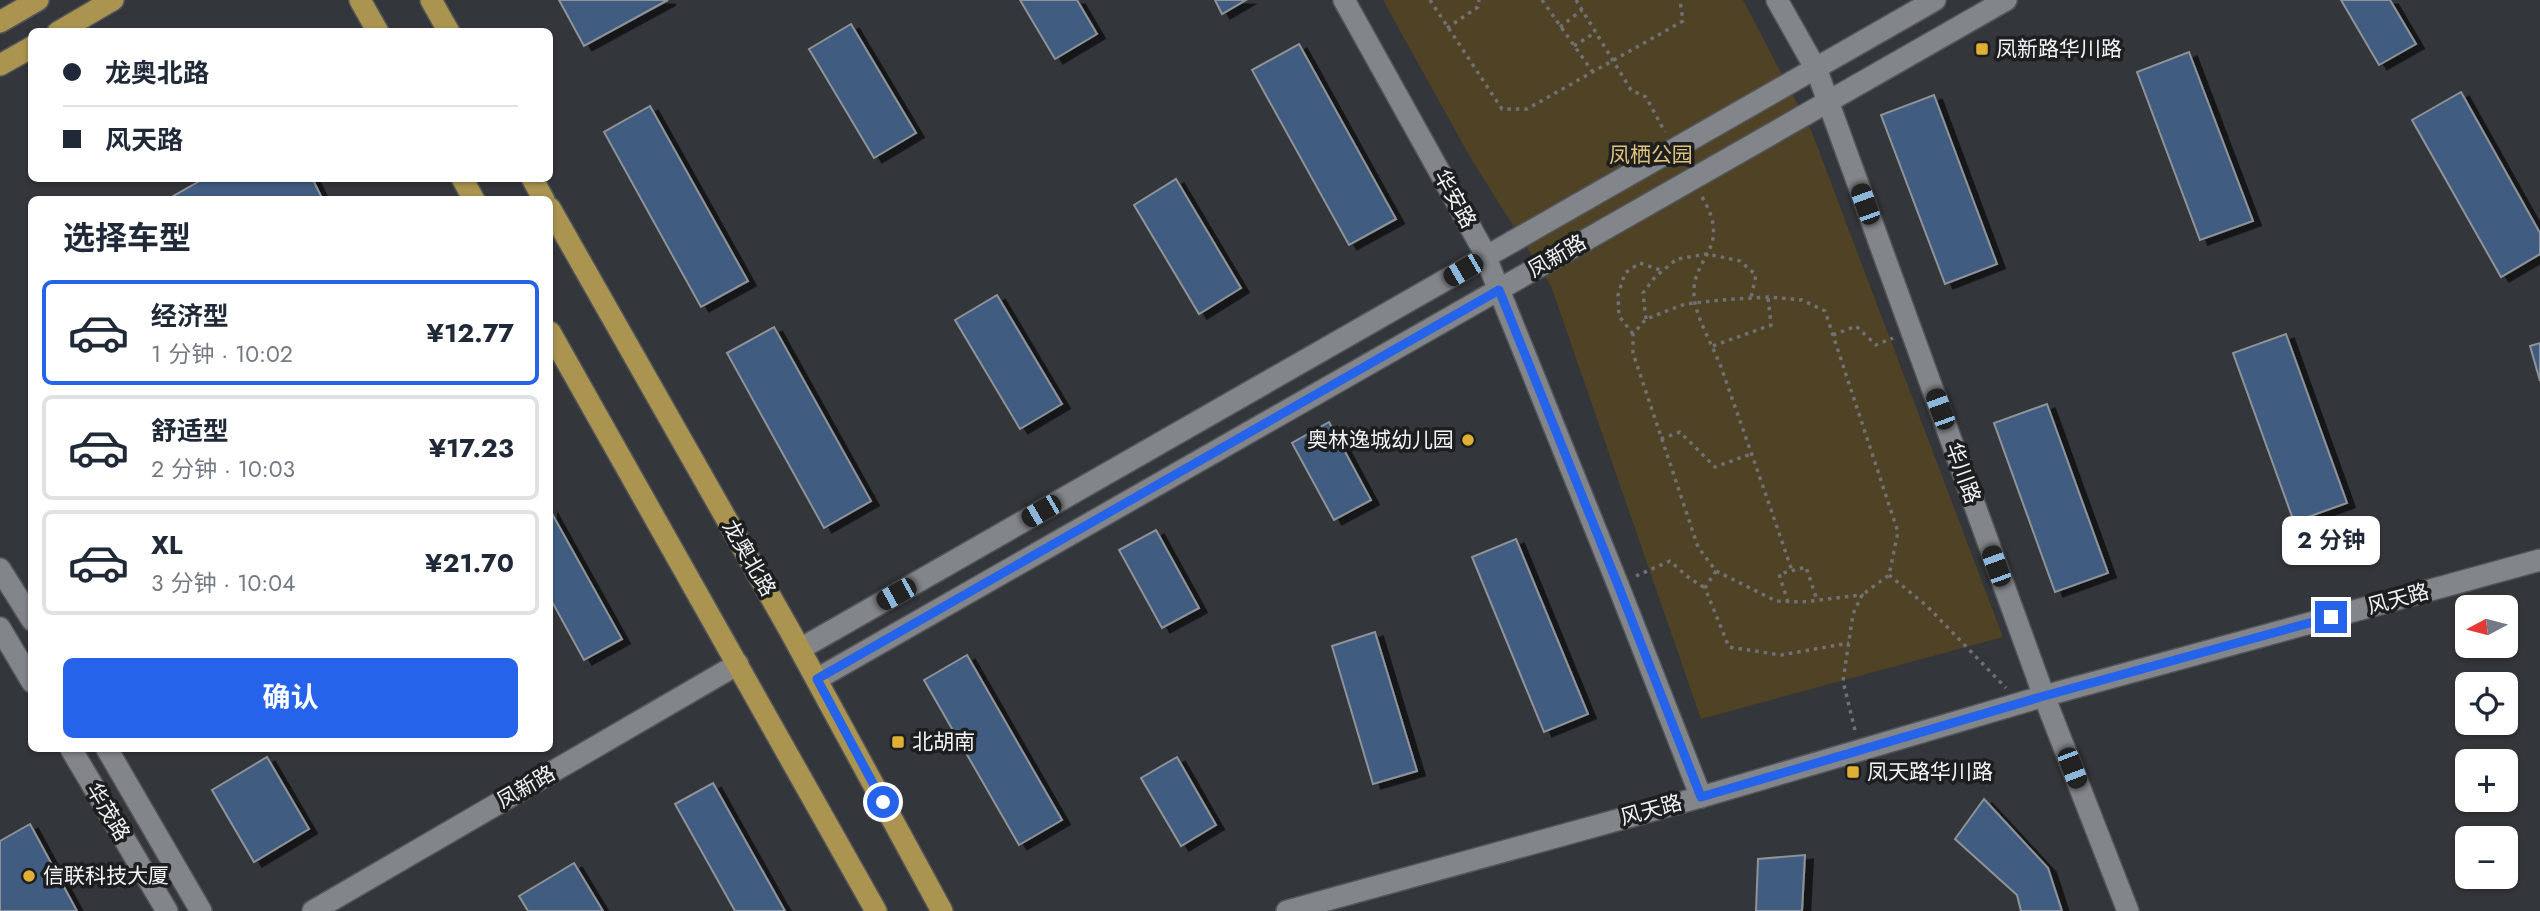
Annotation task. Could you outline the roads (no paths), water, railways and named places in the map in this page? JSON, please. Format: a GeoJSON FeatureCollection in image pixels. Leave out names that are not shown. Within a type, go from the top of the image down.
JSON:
{"type":"FeatureCollection","features":[{"type":"Feature","properties":{"kind":"main road"},"geometry":{"type":"LineString","coordinates":[[0,22],[38,0]]}},
{"type":"Feature","properties":{"kind":"main road"},"geometry":{"type":"LineString","coordinates":[[65,28],[113,0]]}},
{"type":"Feature","properties":{"kind":"main road"},"geometry":{"type":"LineString","coordinates":[[360,0],[376,28]]}},
{"type":"Feature","properties":{"kind":"main road"},"geometry":{"type":"LineString","coordinates":[[431,0],[447,28]]}},
{"type":"Feature","properties":{"kind":"main road"},"geometry":{"type":"LineString","coordinates":[[0,65],[28,49]]}},
{"type":"Feature","properties":{"kind":"main road","name":"龙奥北路"},"geometry":{"type":"LineString","coordinates":[[553,213],[817,679],[942,911]]}},
{"type":"Feature","properties":{"kind":"main road"},"geometry":{"type":"LineString","coordinates":[[553,341],[876,911]]}},
{"type":"Feature","properties":{"kind":"street","name":"华安路"},"geometry":{"type":"LineString","coordinates":[[1344,0],[1486,257],[1701,797]]}},
{"type":"Feature","properties":{"kind":"street","name":"华川路"},"geometry":{"type":"LineString","coordinates":[[1777,0],[1816,68],[2044,696],[2128,911]]}},
{"type":"Feature","properties":{"kind":"street"},"geometry":{"type":"LineString","coordinates":[[800,649],[1936,0]]}},
{"type":"Feature","properties":{"kind":"street","name":"凤新路"},"geometry":{"type":"LineString","coordinates":[[817,679],[2006,0]]}},
{"type":"Feature","properties":{"kind":"street","name":"风天路"},"geometry":{"type":"LineString","coordinates":[[1287,911],[1701,797],[2044,696],[2540,560]]}},
{"type":"Feature","properties":{"kind":"street"},"geometry":{"type":"LineString","coordinates":[[0,569],[28,614]]}},
{"type":"Feature","properties":{"kind":"street"},"geometry":{"type":"LineString","coordinates":[[0,628],[28,675]]}},
{"type":"Feature","properties":{"kind":"street","name":"凤新路"},"geometry":{"type":"LineString","coordinates":[[313,911],[738,664]]}},
{"type":"Feature","properties":{"kind":"street","name":"华茂路"},"geometry":{"type":"LineString","coordinates":[[73,752],[167,911]]}},
{"type":"Feature","properties":{"kind":"street","name":"华茂路"},"geometry":{"type":"LineString","coordinates":[[109,752],[201,911]]}},
{"type":"Feature","properties":{"kind":"place","name":"凤新路华川路"},"geometry":{"type":"Point","coordinates":[1982,49]}},
{"type":"Feature","properties":{"kind":"place","name":"奥林逸城幼儿园"},"geometry":{"type":"Point","coordinates":[1468,440]}},
{"type":"Feature","properties":{"kind":"place","name":"北胡南"},"geometry":{"type":"Point","coordinates":[898,742]}},
{"type":"Feature","properties":{"kind":"place","name":"凤天路华川路"},"geometry":{"type":"Point","coordinates":[1853,772]}},
{"type":"Feature","properties":{"kind":"place","name":"信联科技大厦"},"geometry":{"type":"Point","coordinates":[29,876]}},
{"type":"Feature","properties":{"kind":"park label","name":"凤栖公园"},"geometry":{"type":"Point","coordinates":[1651,155]}}]}
